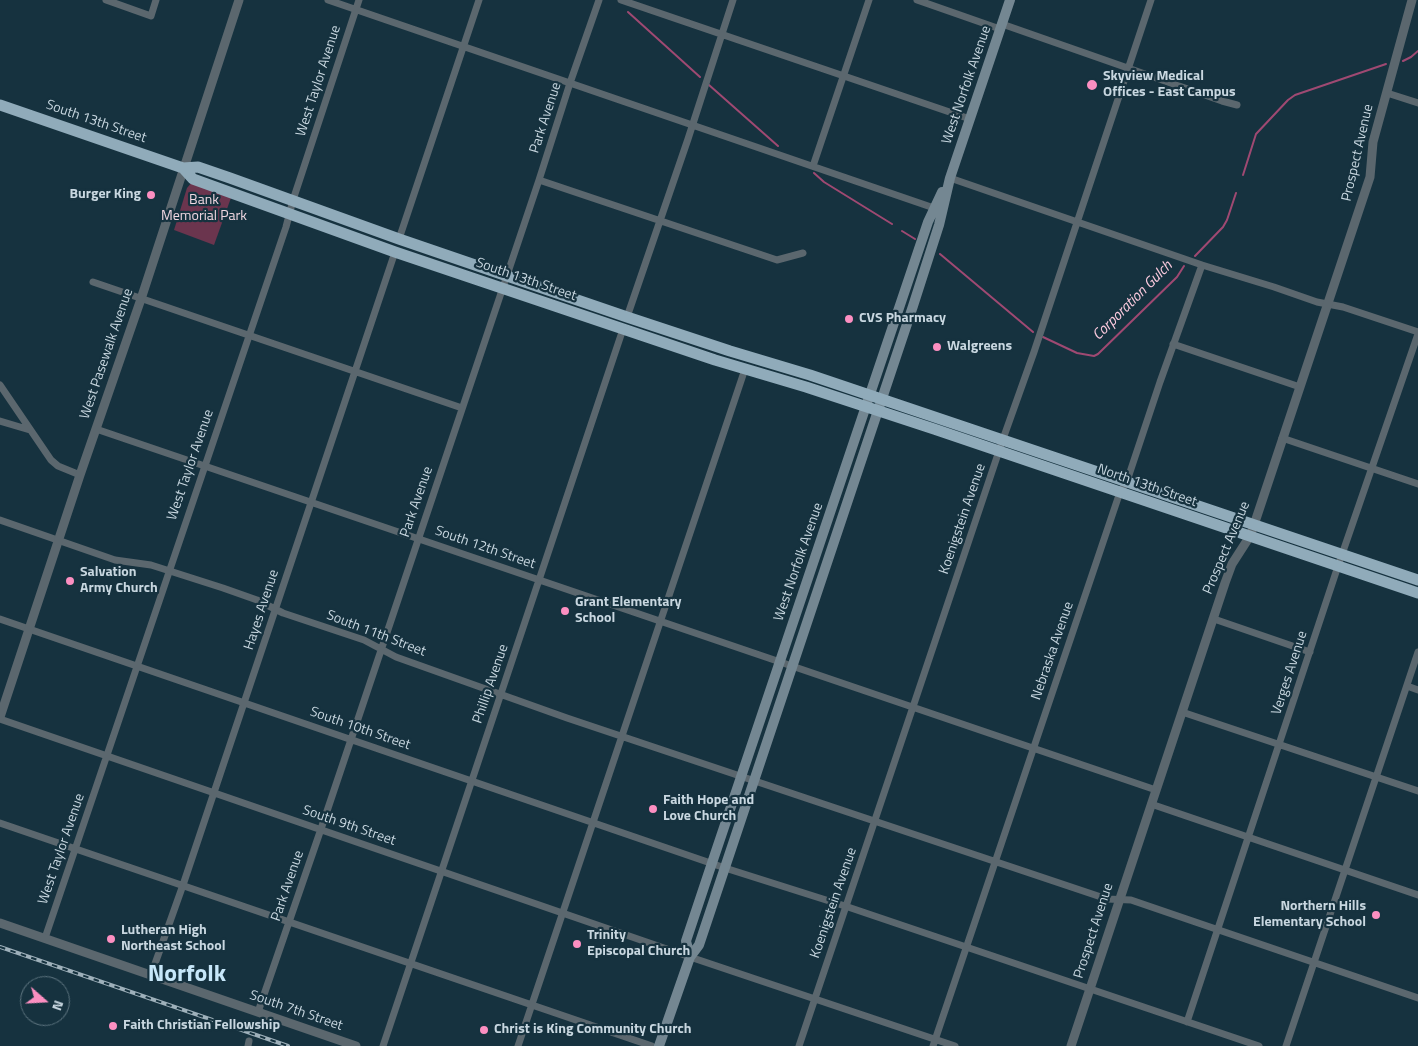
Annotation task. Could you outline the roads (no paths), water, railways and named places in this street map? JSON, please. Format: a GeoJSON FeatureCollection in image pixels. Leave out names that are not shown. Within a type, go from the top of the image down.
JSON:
{"type":"FeatureCollection","features":[{"type":"Feature","properties":{"kind":"highway","name":"South 13th Street"},"geometry":{"type":"LineString","coordinates":[[0,105],[183,168],[198,167],[506,276],[875,397]]}},
{"type":"Feature","properties":{"kind":"highway","name":"South 13th Street"},"geometry":{"type":"LineString","coordinates":[[183,168],[193,179],[395,252],[623,329],[872,409]]}},
{"type":"Feature","properties":{"kind":"highway","name":"North 13th Street"},"geometry":{"type":"LineString","coordinates":[[875,397],[1418,580]]}},
{"type":"Feature","properties":{"kind":"highway","name":"North 13th Street"},"geometry":{"type":"LineString","coordinates":[[872,409],[1418,593]]}},
{"type":"Feature","properties":{"kind":"main road","name":"West Norfolk Avenue"},"geometry":{"type":"LineString","coordinates":[[875,397],[938,225],[950,178],[1010,0]]}},
{"type":"Feature","properties":{"kind":"main road","name":"West Norfolk Avenue"},"geometry":{"type":"LineString","coordinates":[[659,1046],[690,957],[699,945],[792,666],[934,208],[950,178]]}},
{"type":"Feature","properties":{"kind":"main road","name":"West Norfolk Avenue"},"geometry":{"type":"LineString","coordinates":[[690,957],[686,941],[780,662],[872,409]]}},
{"type":"Feature","properties":{"kind":"street"},"geometry":{"type":"LineString","coordinates":[[106,0],[151,16],[156,0]]}},
{"type":"Feature","properties":{"kind":"street","name":"West Pasewalk Avenue"},"geometry":{"type":"LineString","coordinates":[[0,718],[239,0]]}},
{"type":"Feature","properties":{"kind":"street"},"geometry":{"type":"LineString","coordinates":[[328,0],[934,208]]}},
{"type":"Feature","properties":{"kind":"street","name":"West Taylor Avenue"},"geometry":{"type":"LineString","coordinates":[[45,938],[286,227],[293,200],[359,0]]}},
{"type":"Feature","properties":{"kind":"street"},"geometry":{"type":"LineString","coordinates":[[399,239],[479,0]]}},
{"type":"Feature","properties":{"kind":"street","name":"Park Avenue"},"geometry":{"type":"LineString","coordinates":[[258,1012],[599,0]]}},
{"type":"Feature","properties":{"kind":"street"},"geometry":{"type":"LineString","coordinates":[[621,0],[970,119]]}},
{"type":"Feature","properties":{"kind":"street"},"geometry":{"type":"LineString","coordinates":[[627,317],[733,0]]}},
{"type":"Feature","properties":{"kind":"street"},"geometry":{"type":"LineString","coordinates":[[813,166],[869,0]]}},
{"type":"Feature","properties":{"kind":"street"},"geometry":{"type":"LineString","coordinates":[[917,0],[1237,105]]}},
{"type":"Feature","properties":{"kind":"street","name":"Koenigstein Avenue"},"geometry":{"type":"LineString","coordinates":[[799,1046],[1002,439],[1034,352],[1150,0]]}},
{"type":"Feature","properties":{"kind":"street","name":"Prospect Avenue"},"geometry":{"type":"LineString","coordinates":[[1071,1046],[1232,564],[1250,536],[1254,525],[1370,177],[1373,142],[1412,0]]}},
{"type":"Feature","properties":{"kind":"street"},"geometry":{"type":"LineString","coordinates":[[1387,93],[1418,104]]}},
{"type":"Feature","properties":{"kind":"street"},"geometry":{"type":"LineString","coordinates":[[950,178],[1202,265],[1316,302],[1343,307],[1418,333]]}},
{"type":"Feature","properties":{"kind":"street"},"geometry":{"type":"LineString","coordinates":[[539,180],[777,260],[803,253]]}},
{"type":"Feature","properties":{"kind":"street","name":"Hayes Avenue"},"geometry":{"type":"LineString","coordinates":[[151,975],[395,252]]}},
{"type":"Feature","properties":{"kind":"street","name":"Nebraska Avenue"},"geometry":{"type":"LineString","coordinates":[[934,1042],[1120,492],[1127,481],[1202,265]]}},
{"type":"Feature","properties":{"kind":"street"},"geometry":{"type":"LineString","coordinates":[[93,282],[462,408]]}},
{"type":"Feature","properties":{"kind":"street","name":"Phillip Avenue"},"geometry":{"type":"LineString","coordinates":[[383,1046],[623,329]]}},
{"type":"Feature","properties":{"kind":"street","name":"Verges Avenue"},"geometry":{"type":"LineString","coordinates":[[1187,1022],[1338,566],[1418,333]]}},
{"type":"Feature","properties":{"kind":"street"},"geometry":{"type":"LineString","coordinates":[[1173,344],[1300,387]]}},
{"type":"Feature","properties":{"kind":"street"},"geometry":{"type":"LineString","coordinates":[[518,1046],[745,369]]}},
{"type":"Feature","properties":{"kind":"street"},"geometry":{"type":"LineString","coordinates":[[0,385],[51,460],[58,466],[80,475]]}},
{"type":"Feature","properties":{"kind":"street"},"geometry":{"type":"LineString","coordinates":[[0,421],[30,430]]}},
{"type":"Feature","properties":{"kind":"street","name":"South 12th Street"},"geometry":{"type":"LineString","coordinates":[[96,429],[1156,790]]}},
{"type":"Feature","properties":{"kind":"street"},"geometry":{"type":"LineString","coordinates":[[1282,438],[1418,484]]}},
{"type":"Feature","properties":{"kind":"street","name":"South 11th Street"},"geometry":{"type":"LineString","coordinates":[[0,520],[115,560],[151,565],[257,600],[275,610],[364,640],[396,657],[742,777],[1107,899],[1130,900],[1418,998]]}},
{"type":"Feature","properties":{"kind":"street","name":"South 10th Street"},"geometry":{"type":"LineString","coordinates":[[0,619],[724,868],[845,906],[1259,1046]]}},
{"type":"Feature","properties":{"kind":"street"},"geometry":{"type":"LineString","coordinates":[[1214,619],[1310,652]]}},
{"type":"Feature","properties":{"kind":"street"},"geometry":{"type":"LineString","coordinates":[[1286,1046],[1418,652]]}},
{"type":"Feature","properties":{"kind":"street"},"geometry":{"type":"LineString","coordinates":[[1407,686],[1418,690]]}},
{"type":"Feature","properties":{"kind":"street"},"geometry":{"type":"LineString","coordinates":[[1182,712],[1418,791]]}},
{"type":"Feature","properties":{"kind":"street","name":"South 9th Street"},"geometry":{"type":"LineString","coordinates":[[0,718],[213,794],[321,829],[441,872],[814,998],[934,1042],[955,1046]]}},
{"type":"Feature","properties":{"kind":"street"},"geometry":{"type":"LineString","coordinates":[[1151,804],[1418,895]]}},
{"type":"Feature","properties":{"kind":"street"},"geometry":{"type":"LineString","coordinates":[[0,823],[183,884],[288,922],[652,1046]]}},
{"type":"Feature","properties":{"kind":"street","name":"South 7th Street"},"geometry":{"type":"LineString","coordinates":[[0,923],[356,1046]]}},
{"type":"Feature","properties":{"kind":"waterway","name":"Corporation Gulch"},"geometry":{"type":"LineString","coordinates":[[628,12],[700,77]]}},
{"type":"Feature","properties":{"kind":"waterway","name":"Corporation Gulch"},"geometry":{"type":"LineString","coordinates":[[1403,61],[1418,51]]}},
{"type":"Feature","properties":{"kind":"waterway","name":"Corporation Gulch"},"geometry":{"type":"LineString","coordinates":[[1243,175],[1256,134],[1288,100],[1295,95],[1386,64]]}},
{"type":"Feature","properties":{"kind":"waterway","name":"Corporation Gulch"},"geometry":{"type":"LineString","coordinates":[[709,85],[778,146]]}},
{"type":"Feature","properties":{"kind":"waterway","name":"Corporation Gulch"},"geometry":{"type":"LineString","coordinates":[[814,173],[824,182],[892,224]]}},
{"type":"Feature","properties":{"kind":"waterway","name":"Corporation Gulch"},"geometry":{"type":"LineString","coordinates":[[1195,256],[1223,227],[1236,193]]}},
{"type":"Feature","properties":{"kind":"waterway","name":"Corporation Gulch"},"geometry":{"type":"LineString","coordinates":[[902,231],[915,239]]}},
{"type":"Feature","properties":{"kind":"waterway","name":"Corporation Gulch"},"geometry":{"type":"LineString","coordinates":[[940,254],[1033,332]]}},
{"type":"Feature","properties":{"kind":"waterway","name":"Corporation Gulch"},"geometry":{"type":"LineString","coordinates":[[1043,337],[1077,353],[1094,356],[1098,354],[1177,277],[1184,266]]}},
{"type":"Feature","properties":{"kind":"railway"},"geometry":{"type":"LineString","coordinates":[[0,947],[288,1046]]}},
{"type":"Feature","properties":{"kind":"place","name":"Skyview Medical Offices - East Campus"},"geometry":{"type":"Point","coordinates":[1092,85]}},
{"type":"Feature","properties":{"kind":"place","name":"Burger King"},"geometry":{"type":"Point","coordinates":[151,195]}},
{"type":"Feature","properties":{"kind":"place","name":"CVS Pharmacy"},"geometry":{"type":"Point","coordinates":[849,319]}},
{"type":"Feature","properties":{"kind":"place","name":"Walgreens"},"geometry":{"type":"Point","coordinates":[937,347]}},
{"type":"Feature","properties":{"kind":"place","name":"Salvation Army Church"},"geometry":{"type":"Point","coordinates":[70,581]}},
{"type":"Feature","properties":{"kind":"place","name":"Grant Elementary School"},"geometry":{"type":"Point","coordinates":[565,611]}},
{"type":"Feature","properties":{"kind":"place","name":"Faith Hope and Love Church"},"geometry":{"type":"Point","coordinates":[653,809]}},
{"type":"Feature","properties":{"kind":"place","name":"Northern Hills Elementary School"},"geometry":{"type":"Point","coordinates":[1376,915]}},
{"type":"Feature","properties":{"kind":"place","name":"Lutheran High Northeast School"},"geometry":{"type":"Point","coordinates":[111,939]}},
{"type":"Feature","properties":{"kind":"place","name":"Trinity Episcopal Church"},"geometry":{"type":"Point","coordinates":[577,944]}},
{"type":"Feature","properties":{"kind":"place","name":"Faith Christian Fellowship"},"geometry":{"type":"Point","coordinates":[113,1026]}},
{"type":"Feature","properties":{"kind":"place","name":"Christ is King Community Church"},"geometry":{"type":"Point","coordinates":[484,1030]}},
{"type":"Feature","properties":{"kind":"district","name":"Norfolk"},"geometry":{"type":"Point","coordinates":[187,975]}},
{"type":"Feature","properties":{"kind":"park label","name":"Bank Memorial Park"},"geometry":{"type":"Point","coordinates":[204,210]}}]}
